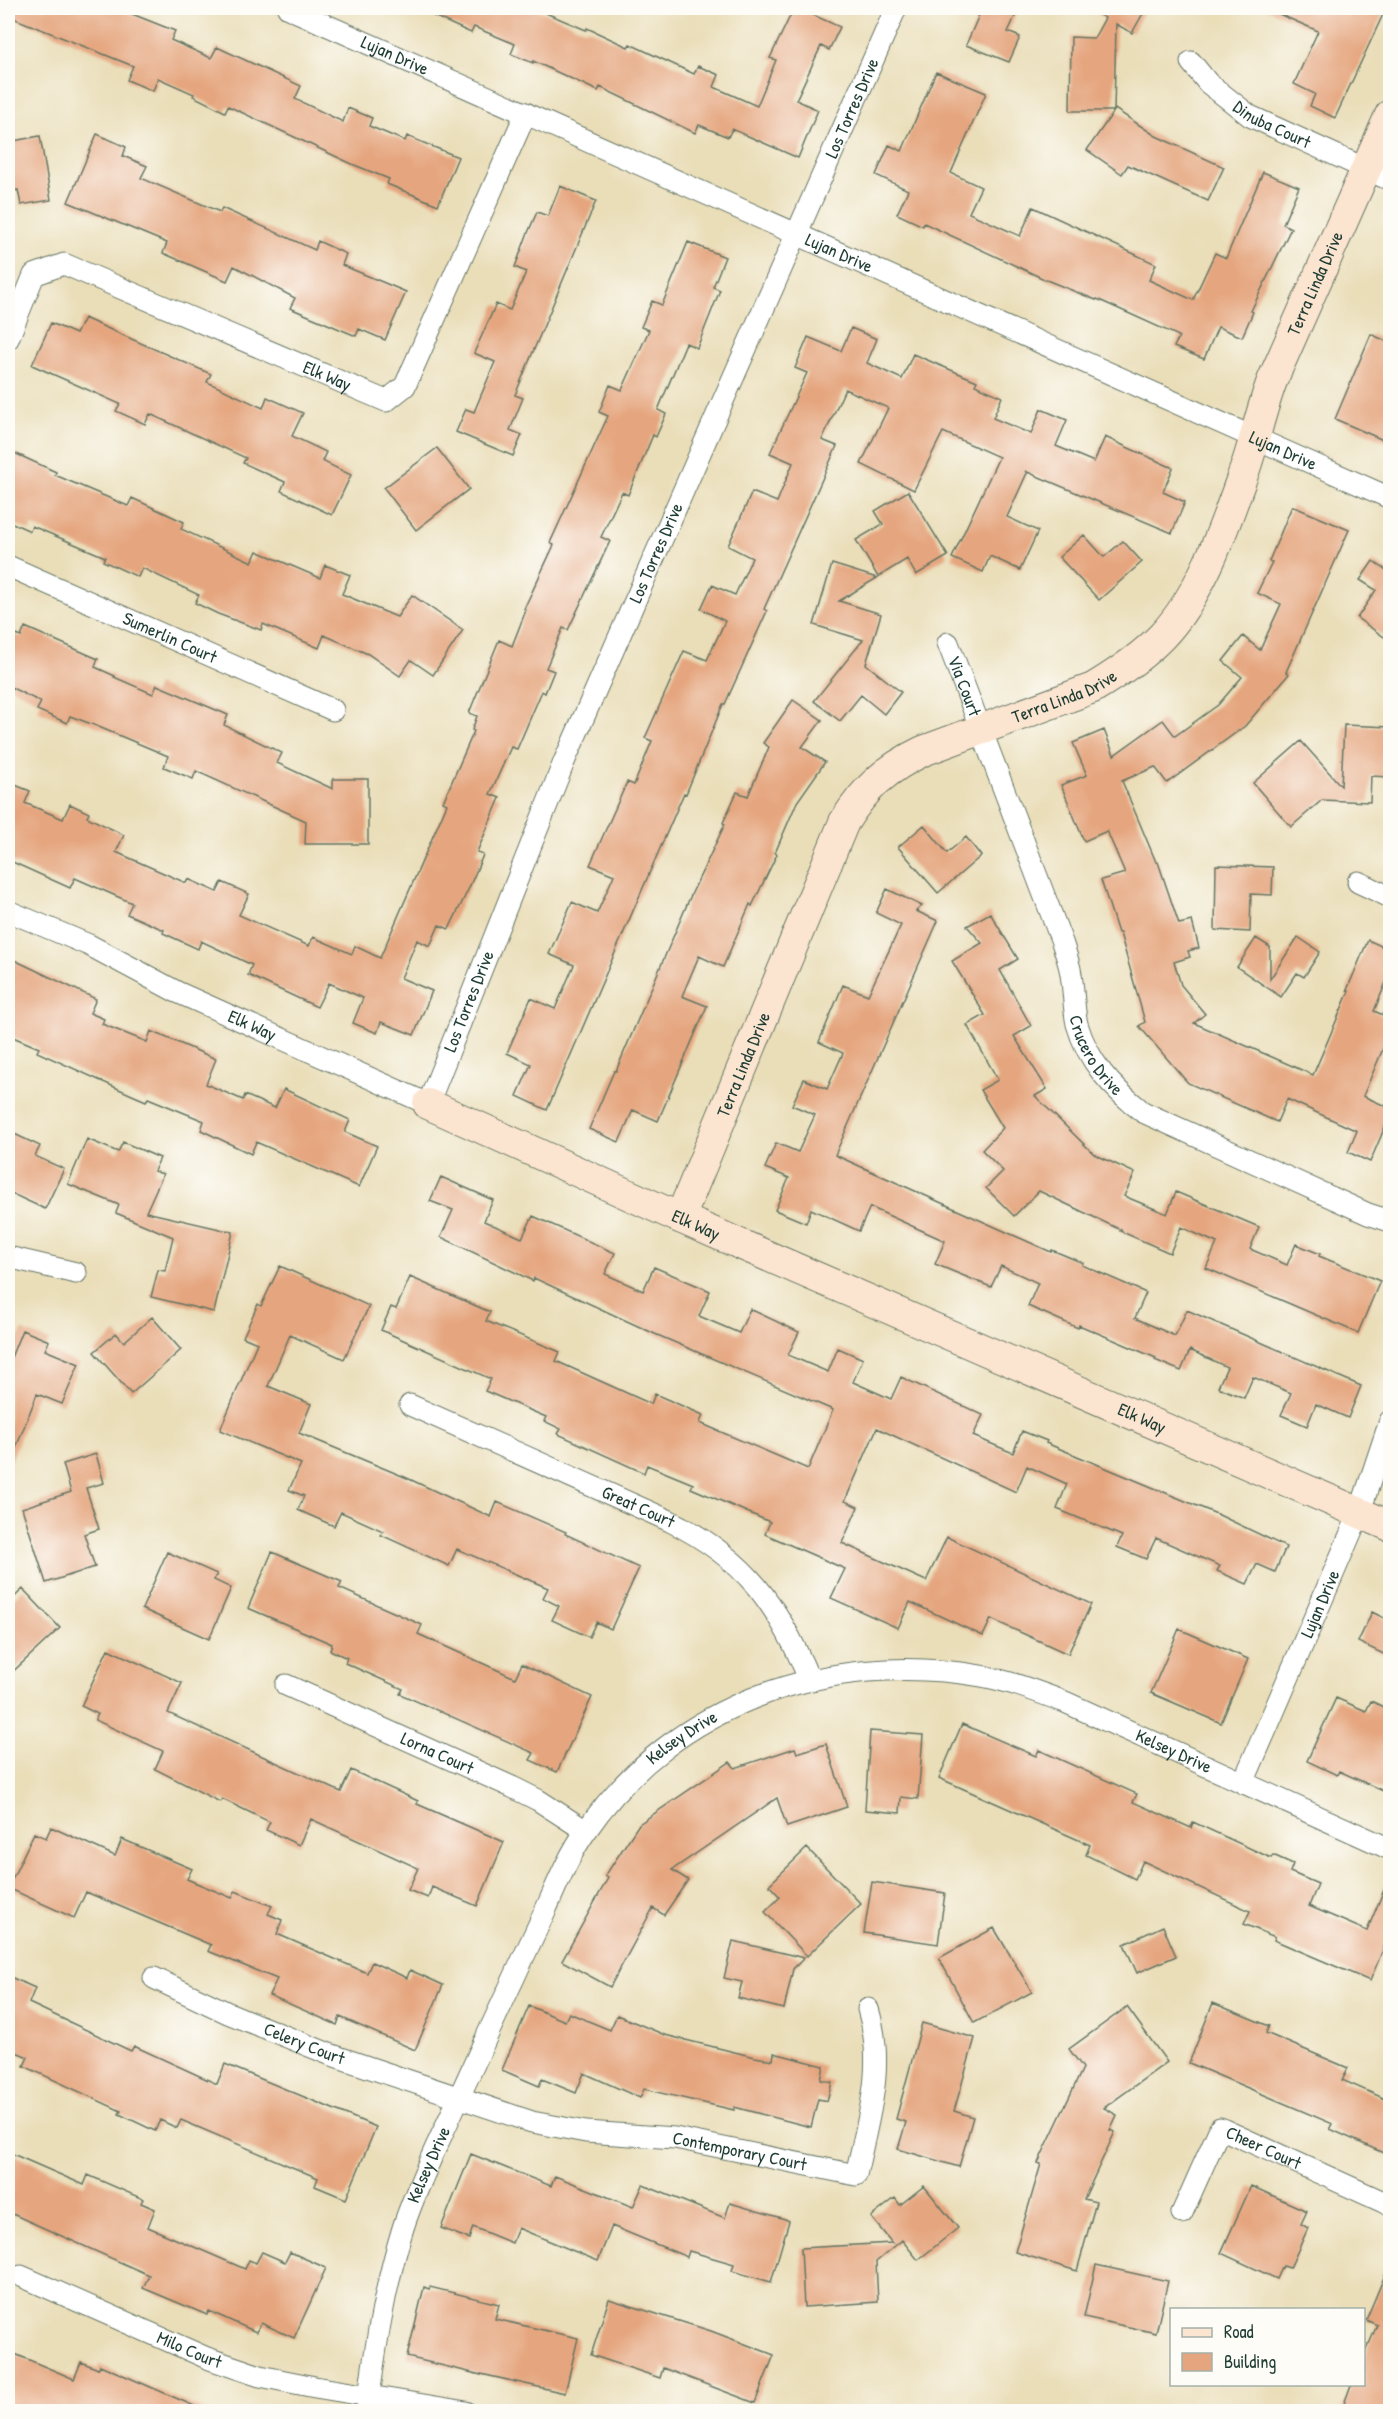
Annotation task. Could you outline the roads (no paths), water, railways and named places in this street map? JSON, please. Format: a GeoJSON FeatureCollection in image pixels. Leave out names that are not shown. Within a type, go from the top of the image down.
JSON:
{"type":"FeatureCollection","features":[{"type":"Feature","properties":{"kind":"street","name":"Lujan Drive"},"geometry":{"type":"LineString","coordinates":[[288,8],[1390,498]]}},
{"type":"Feature","properties":{"kind":"street","name":"Los Torres Drive"},"geometry":{"type":"LineString","coordinates":[[428,1104],[564,762],[896,8]]}},
{"type":"Feature","properties":{"kind":"street","name":"Dinuba Court"},"geometry":{"type":"LineString","coordinates":[[1191,62],[1208,83],[1250,116],[1378,175]]}},
{"type":"Feature","properties":{"kind":"street","name":"Elk Way"},"geometry":{"type":"LineString","coordinates":[[8,339],[34,275],[64,264],[386,401],[405,386],[526,113]]}},
{"type":"Feature","properties":{"kind":"street","name":"Terra Linda Drive"},"geometry":{"type":"LineString","coordinates":[[680,1218],[844,822],[859,799],[877,779],[899,762],[1093,688],[1118,674],[1163,635],[1181,613],[1208,562],[1245,468],[1261,410],[1272,381],[1378,175],[1390,115]]}},
{"type":"Feature","properties":{"kind":"street","name":"Sumerlin Court"},"geometry":{"type":"LineString","coordinates":[[8,566],[333,710]]}},
{"type":"Feature","properties":{"kind":"street","name":"Via Court"},"geometry":{"type":"LineString","coordinates":[[948,644],[981,730]]}},
{"type":"Feature","properties":{"kind":"street","name":"Crucero Drive"},"geometry":{"type":"LineString","coordinates":[[981,730],[1062,942],[1070,968],[1077,1023],[1087,1049],[1101,1074],[1121,1095],[1143,1112],[1368,1214],[1390,1221]]}},
{"type":"Feature","properties":{"kind":"street"},"geometry":{"type":"LineString","coordinates":[[1358,882],[1390,897]]}},
{"type":"Feature","properties":{"kind":"street","name":"Elk Way"},"geometry":{"type":"LineString","coordinates":[[8,910],[89,945],[177,992],[680,1218],[1390,1526]]}},
{"type":"Feature","properties":{"kind":"street"},"geometry":{"type":"LineString","coordinates":[[8,1257],[76,1274]]}},
{"type":"Feature","properties":{"kind":"street","name":"Great Court"},"geometry":{"type":"LineString","coordinates":[[410,1405],[670,1521],[695,1533],[720,1550],[743,1570],[780,1618],[809,1679]]}},
{"type":"Feature","properties":{"kind":"street","name":"Lujan Drive"},"geometry":{"type":"LineString","coordinates":[[1242,1783],[1359,1514],[1390,1421]]}},
{"type":"Feature","properties":{"kind":"street","name":"Kelsey Drive"},"geometry":{"type":"LineString","coordinates":[[368,2403],[385,2292],[415,2194],[571,1854],[624,1783],[671,1742],[725,1709],[754,1696],[809,1679],[867,1670],[924,1669],[982,1676],[1065,1702],[1390,1849]]}},
{"type":"Feature","properties":{"kind":"street","name":"Lorna Court"},"geometry":{"type":"LineString","coordinates":[[285,1685],[512,1787],[538,1800],[586,1831]]}},
{"type":"Feature","properties":{"kind":"street","name":"Celery Court"},"geometry":{"type":"LineString","coordinates":[[154,1978],[228,2013],[329,2054],[459,2098]]}},
{"type":"Feature","properties":{"kind":"street","name":"Contemporary Court"},"geometry":{"type":"LineString","coordinates":[[459,2098],[532,2122],[586,2132],[675,2138],[856,2175],[875,2084],[877,2058],[874,2030],[868,2009]]}},
{"type":"Feature","properties":{"kind":"street","name":"Cheer Court"},"geometry":{"type":"LineString","coordinates":[[1182,2213],[1220,2128],[1390,2205]]}},
{"type":"Feature","properties":{"kind":"street","name":"Milo Court"},"geometry":{"type":"LineString","coordinates":[[21,2276],[207,2358],[260,2376],[315,2387],[368,2403],[466,2412]]}}]}
